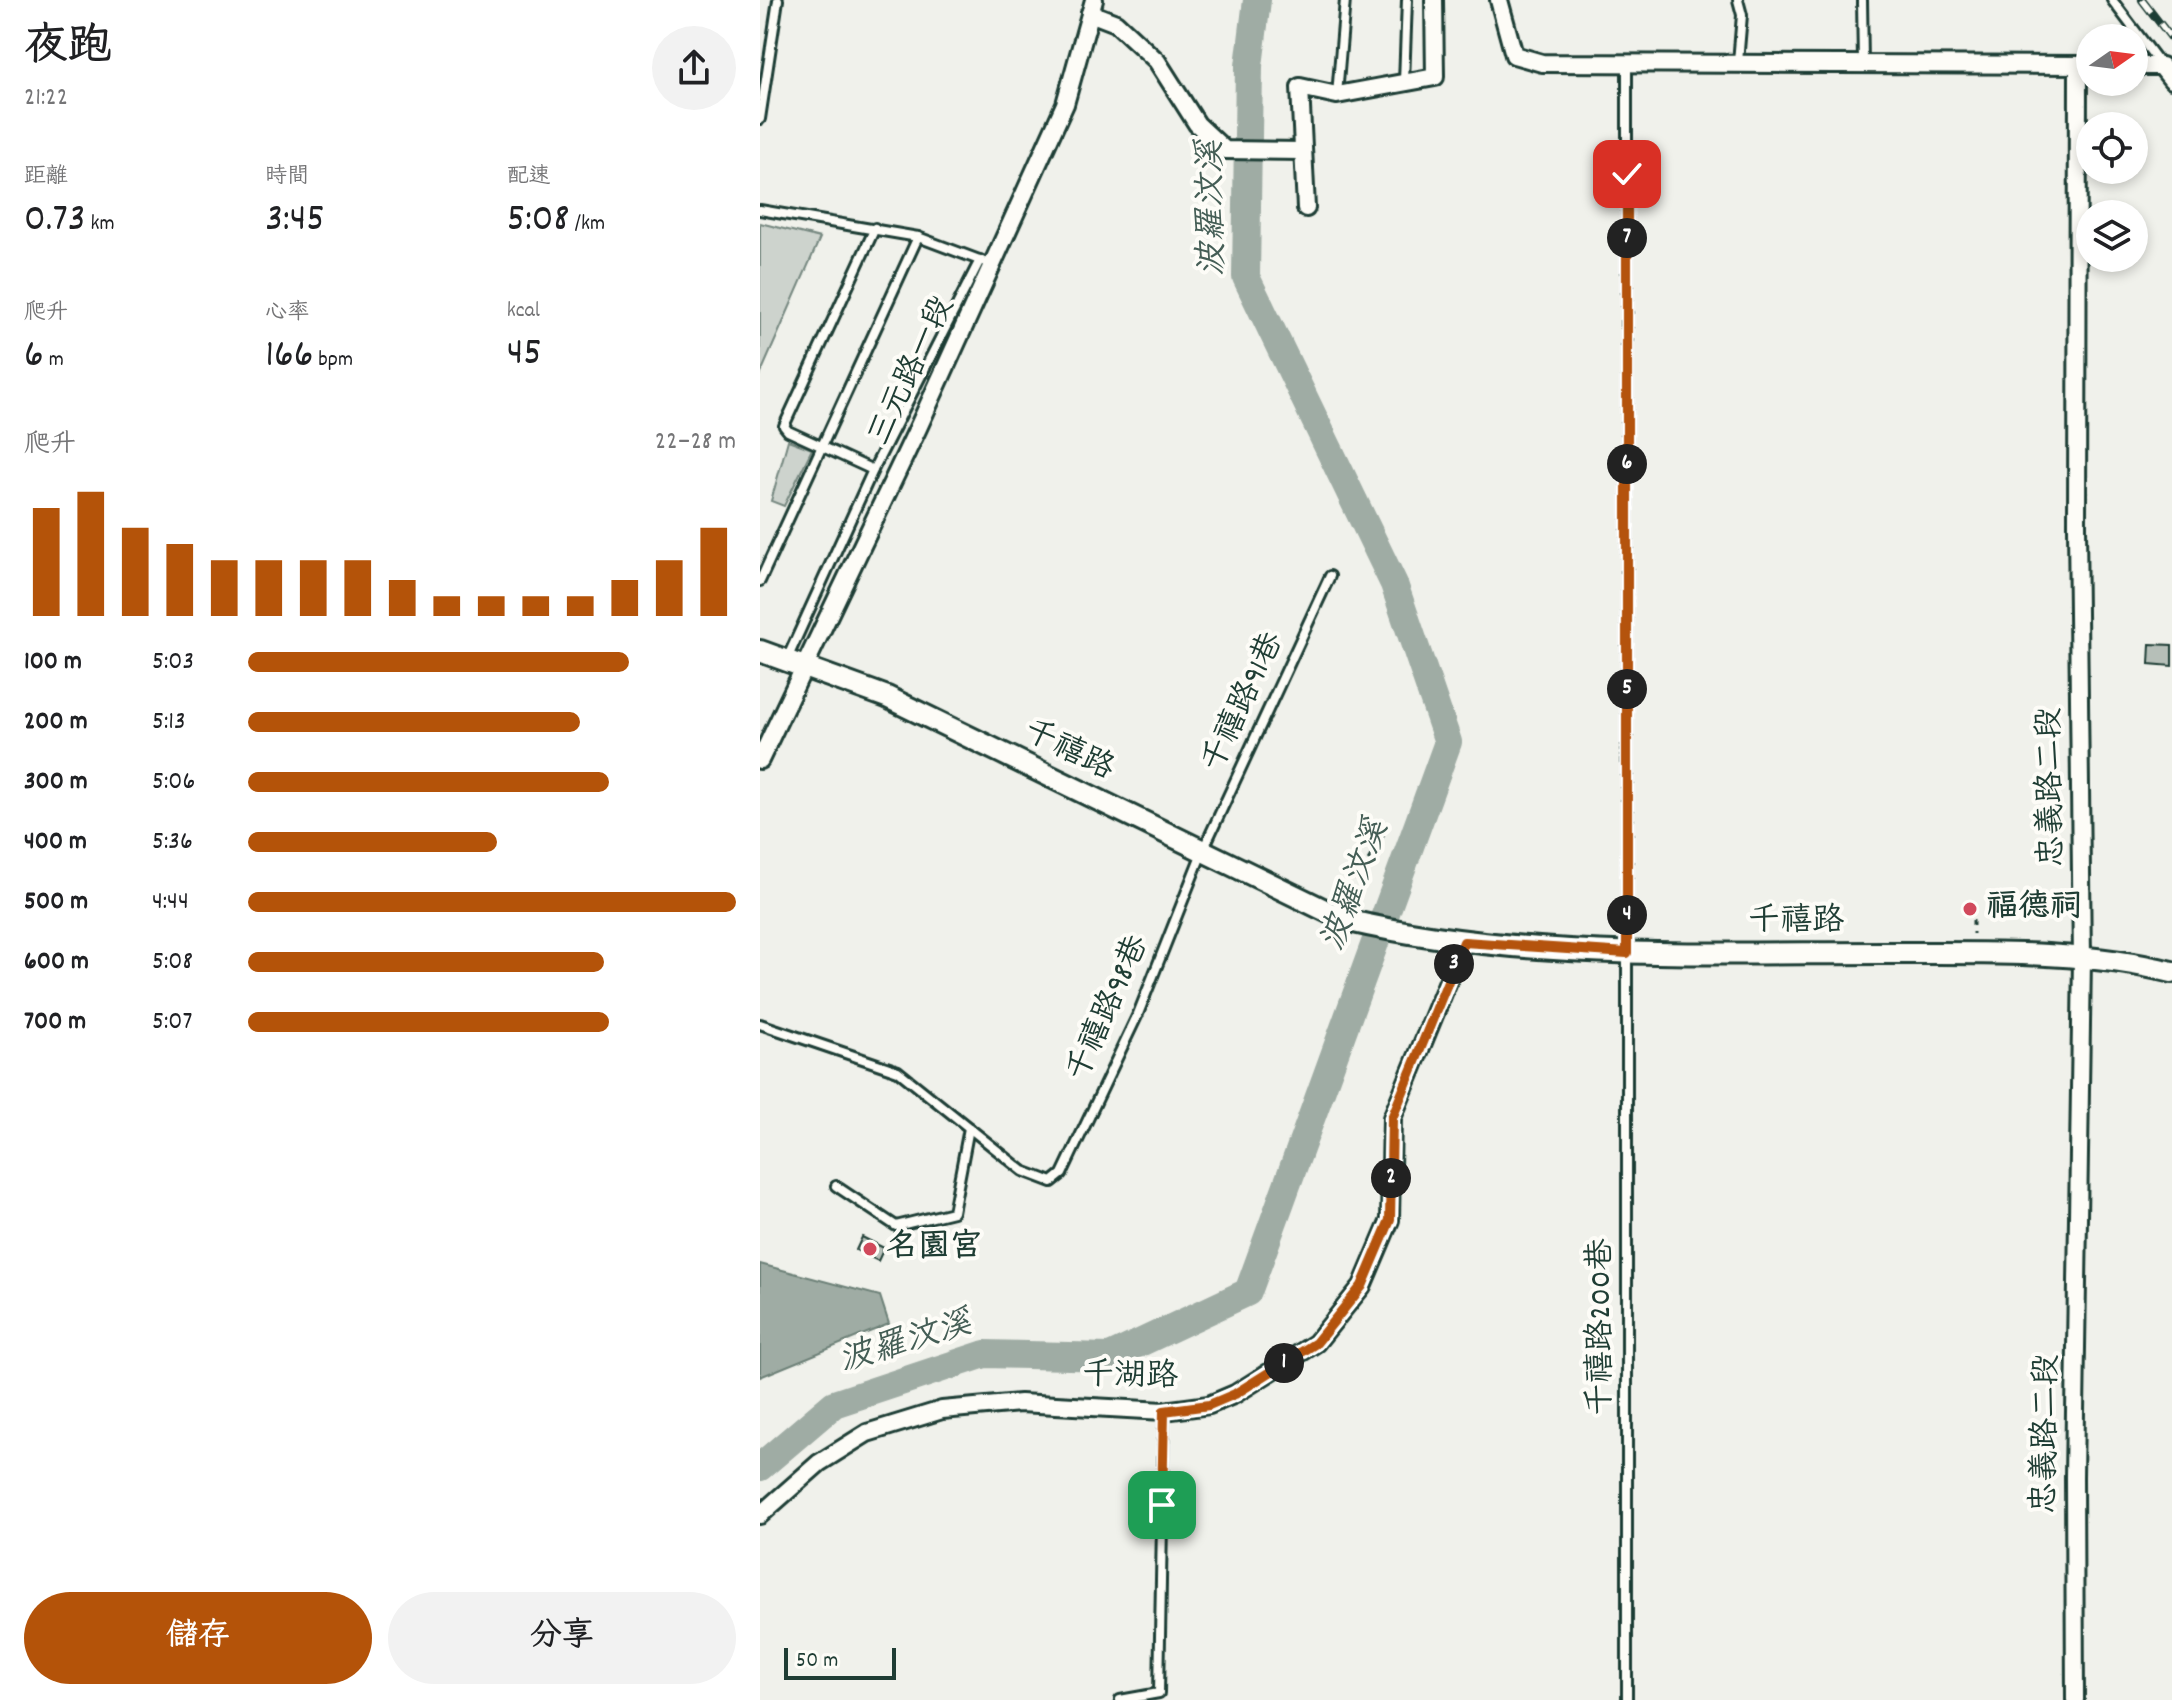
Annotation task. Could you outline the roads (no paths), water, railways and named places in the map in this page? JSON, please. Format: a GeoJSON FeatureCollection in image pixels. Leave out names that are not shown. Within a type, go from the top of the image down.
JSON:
{"type":"FeatureCollection","features":[{"type":"Feature","properties":{"kind":"street"},"geometry":{"type":"LineString","coordinates":[[1306,208],[1300,87],[1337,95],[1435,77],[1434,0]]}},
{"type":"Feature","properties":{"kind":"street"},"geometry":{"type":"LineString","coordinates":[[1499,0],[1514,55],[1542,63],[2076,65]]}},
{"type":"Feature","properties":{"kind":"street"},"geometry":{"type":"LineString","coordinates":[[1092,6],[1116,23],[1157,61],[1197,124],[1225,150],[1303,151]]}},
{"type":"Feature","properties":{"kind":"street","name":"三元路一段"},"geometry":{"type":"LineString","coordinates":[[760,760],[794,662],[1065,104],[1092,6]]}},
{"type":"Feature","properties":{"kind":"street"},"geometry":{"type":"LineString","coordinates":[[2148,66],[2161,66],[2172,80]]}},
{"type":"Feature","properties":{"kind":"street","name":"忠義路二段"},"geometry":{"type":"LineString","coordinates":[[2075,1700],[2074,1477],[2082,959],[2077,527],[2084,96]]}},
{"type":"Feature","properties":{"kind":"street","name":"千禧路"},"geometry":{"type":"LineString","coordinates":[[760,651],[887,697],[1340,917],[1420,937],[1627,953],[1951,953],[2082,959],[2131,962],[2172,972]]}},
{"type":"Feature","properties":{"kind":"street","name":"千湖路"},"geometry":{"type":"LineString","coordinates":[[760,1515],[819,1463],[867,1433],[942,1410],[1020,1403],[1164,1411],[1209,1405],[1316,1343],[1362,1286],[1390,1220],[1392,1118],[1464,942]]}},
{"type":"Feature","properties":{"kind":"lane"},"geometry":{"type":"LineString","coordinates":[[760,119],[778,0]]}},
{"type":"Feature","properties":{"kind":"lane"},"geometry":{"type":"LineString","coordinates":[[1337,95],[1345,0]]}},
{"type":"Feature","properties":{"kind":"lane"},"geometry":{"type":"LineString","coordinates":[[1404,83],[1407,0]]}},
{"type":"Feature","properties":{"kind":"lane"},"geometry":{"type":"LineString","coordinates":[[1738,0],[1742,15],[1738,62]]}},
{"type":"Feature","properties":{"kind":"lane"},"geometry":{"type":"LineString","coordinates":[[1862,0],[1863,62]]}},
{"type":"Feature","properties":{"kind":"lane"},"geometry":{"type":"LineString","coordinates":[[2112,0],[2161,66]]}},
{"type":"Feature","properties":{"kind":"lane","name":"千禧路200巷"},"geometry":{"type":"LineString","coordinates":[[1627,63],[1627,1700]]}},
{"type":"Feature","properties":{"kind":"lane"},"geometry":{"type":"LineString","coordinates":[[760,210],[918,237],[987,263],[873,470],[794,662]]}},
{"type":"Feature","properties":{"kind":"lane"},"geometry":{"type":"LineString","coordinates":[[873,470],[788,431],[784,426],[875,228]]}},
{"type":"Feature","properties":{"kind":"lane"},"geometry":{"type":"LineString","coordinates":[[760,581],[918,237]]}},
{"type":"Feature","properties":{"kind":"lane","name":"千禧路91巷"},"geometry":{"type":"LineString","coordinates":[[1203,850],[1330,576]]}},
{"type":"Feature","properties":{"kind":"lane","name":"千禧路98巷"},"geometry":{"type":"LineString","coordinates":[[969,1128],[1023,1171],[1052,1182],[1062,1174],[1138,1014],[1203,850]]}},
{"type":"Feature","properties":{"kind":"lane"},"geometry":{"type":"LineString","coordinates":[[760,1024],[898,1071],[969,1128],[953,1212],[896,1226],[836,1186]]}},
{"type":"Feature","properties":{"kind":"lane"},"geometry":{"type":"LineString","coordinates":[[1120,1700],[1159,1693],[1164,1411]]}},
{"type":"Feature","properties":{"kind":"waterway","name":"波羅汶溪"},"geometry":{"type":"LineString","coordinates":[[760,1467],[834,1404],[985,1354],[1110,1357],[1248,1292],[1448,742],[1394,584],[1246,277],[1249,66],[1257,0]]}},
{"type":"Feature","properties":{"kind":"railway"},"geometry":{"type":"LineString","coordinates":[[2142,0],[2172,39]]}},
{"type":"Feature","properties":{"kind":"place","name":"福德祠"},"geometry":{"type":"Point","coordinates":[1970,909]}},
{"type":"Feature","properties":{"kind":"place","name":"名園宮"},"geometry":{"type":"Point","coordinates":[870,1249]}}]}
